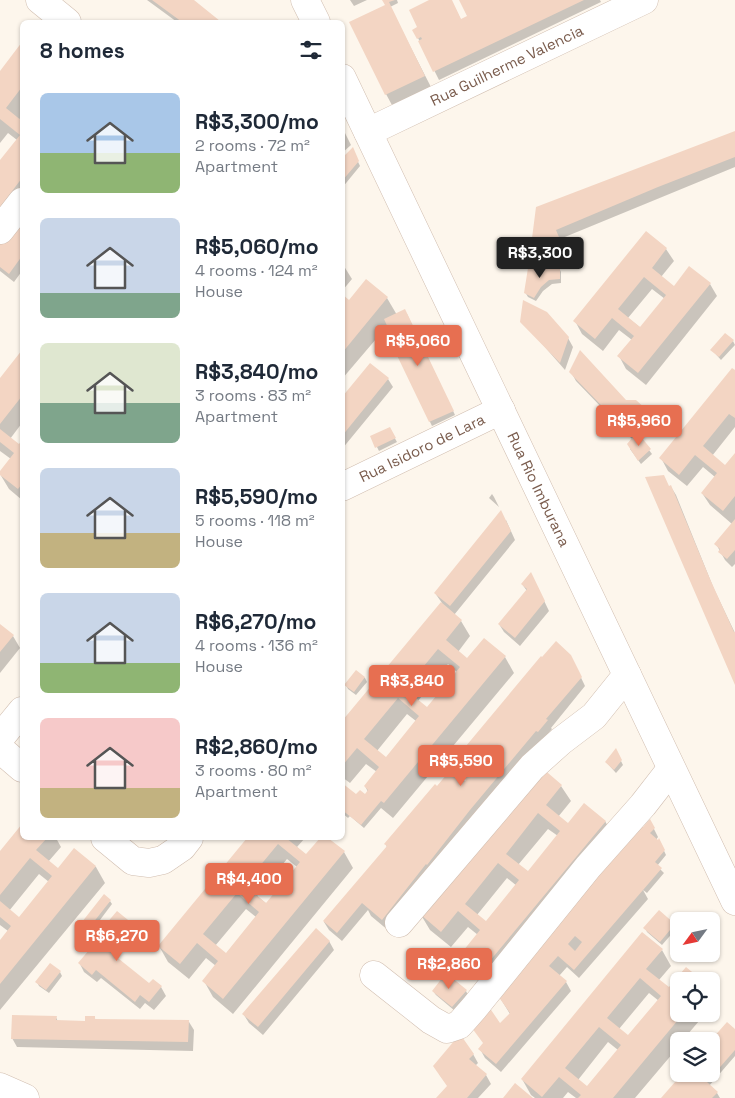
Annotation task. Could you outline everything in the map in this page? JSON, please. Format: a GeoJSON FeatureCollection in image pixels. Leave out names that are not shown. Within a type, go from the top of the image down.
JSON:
{"type":"FeatureCollection","features":[{"type":"Feature","properties":{"kind":"street"},"geometry":{"type":"LineString","coordinates":[[40,0],[65,20]]}},
{"type":"Feature","properties":{"kind":"street"},"geometry":{"type":"LineString","coordinates":[[305,0],[315,20]]}},
{"type":"Feature","properties":{"kind":"street","name":"Rua Guilherme Valencia"},"geometry":{"type":"LineString","coordinates":[[368,132],[644,0]]}},
{"type":"Feature","properties":{"kind":"street","name":"Rua Rio Imburana"},"geometry":{"type":"LineString","coordinates":[[345,84],[735,901]]}},
{"type":"Feature","properties":{"kind":"street"},"geometry":{"type":"LineString","coordinates":[[0,230],[20,205]]}},
{"type":"Feature","properties":{"kind":"street","name":"Rua Isidoro de Lara"},"geometry":{"type":"LineString","coordinates":[[345,486],[501,410]]}},
{"type":"Feature","properties":{"kind":"street"},"geometry":{"type":"LineString","coordinates":[[399,923],[532,767],[561,741],[594,716],[626,676]]}},
{"type":"Feature","properties":{"kind":"street"},"geometry":{"type":"LineString","coordinates":[[0,738],[20,713]]}},
{"type":"Feature","properties":{"kind":"street"},"geometry":{"type":"LineString","coordinates":[[0,750],[20,766]]}},
{"type":"Feature","properties":{"kind":"street"},"geometry":{"type":"LineString","coordinates":[[374,975],[431,1020],[447,1029],[459,1025],[588,867],[672,769]]}},
{"type":"Feature","properties":{"kind":"street"},"geometry":{"type":"LineString","coordinates":[[107,840],[133,861],[149,863],[164,860],[182,847],[187,840]]}},
{"type":"Feature","properties":{"kind":"street"},"geometry":{"type":"LineString","coordinates":[[0,1087],[25,1098]]}},
{"type":"Feature","properties":{"kind":"building"},"geometry":{"type":"Polygon","coordinates":[[[152,0],[194,0],[219,20],[179,20],[152,0]]]}},
{"type":"Feature","properties":{"kind":"building"},"geometry":{"type":"Polygon","coordinates":[[[382,0],[395,0],[389,2],[425,76],[385,95],[349,22],[385,5],[382,0]]]}},
{"type":"Feature","properties":{"kind":"building"},"geometry":{"type":"Polygon","coordinates":[[[429,0],[452,0],[461,19],[467,16],[459,0],[584,0],[433,72],[418,41],[422,39],[421,37],[417,39],[412,30],[417,27],[409,10],[429,0]]]}},
{"type":"Feature","properties":{"kind":"building"},"geometry":{"type":"Polygon","coordinates":[[[20,45],[20,90],[6,108],[20,119],[20,135],[0,119],[0,71],[20,45]]]}},
{"type":"Feature","properties":{"kind":"building"},"geometry":{"type":"Polygon","coordinates":[[[735,131],[735,157],[556,230],[561,242],[561,255],[530,254],[536,207],[735,131]]]}},
{"type":"Feature","properties":{"kind":"building"},"geometry":{"type":"Polygon","coordinates":[[[20,135],[20,181],[0,207],[0,160],[20,135]]]}},
{"type":"Feature","properties":{"kind":"building"},"geometry":{"type":"Polygon","coordinates":[[[353,147],[359,161],[345,177],[345,155],[353,147]]]}},
{"type":"Feature","properties":{"kind":"building"},"geometry":{"type":"Polygon","coordinates":[[[20,215],[20,259],[9,274],[0,267],[0,241],[20,215]]]}},
{"type":"Feature","properties":{"kind":"building"},"geometry":{"type":"Polygon","coordinates":[[[646,231],[667,248],[652,268],[674,286],[689,266],[711,283],[638,373],[617,356],[634,336],[612,318],[595,339],[573,321],[646,231]],[[644,277],[618,309],[640,327],[666,295],[644,277]]]}},
{"type":"Feature","properties":{"kind":"building"},"geometry":{"type":"Polygon","coordinates":[[[560,267],[560,279],[549,280],[541,287],[534,298],[524,293],[528,268],[560,267]]]}},
{"type":"Feature","properties":{"kind":"building"},"geometry":{"type":"Polygon","coordinates":[[[366,279],[388,297],[345,349],[345,297],[349,300],[366,279]]]}},
{"type":"Feature","properties":{"kind":"building"},"geometry":{"type":"Polygon","coordinates":[[[523,300],[547,312],[569,337],[560,363],[520,322],[523,300]]]}},
{"type":"Feature","properties":{"kind":"building"},"geometry":{"type":"Polygon","coordinates":[[[405,309],[454,411],[429,422],[391,343],[394,341],[384,319],[405,309]]]}},
{"type":"Feature","properties":{"kind":"building"},"geometry":{"type":"Polygon","coordinates":[[[725,333],[734,340],[719,357],[710,350],[725,333]]]}},
{"type":"Feature","properties":{"kind":"building"},"geometry":{"type":"Polygon","coordinates":[[[580,350],[626,400],[636,400],[647,410],[627,432],[569,372],[580,350]]]}},
{"type":"Feature","properties":{"kind":"building"},"geometry":{"type":"Polygon","coordinates":[[[20,353],[20,399],[0,424],[0,378],[20,353]]]}},
{"type":"Feature","properties":{"kind":"building"},"geometry":{"type":"Polygon","coordinates":[[[370,363],[389,378],[345,432],[345,393],[370,363]]]}},
{"type":"Feature","properties":{"kind":"building"},"geometry":{"type":"Polygon","coordinates":[[[732,368],[735,370],[735,418],[729,414],[703,446],[725,465],[735,453],[735,496],[723,511],[701,493],[717,473],[695,455],[679,475],[659,458],[732,368]]]}},
{"type":"Feature","properties":{"kind":"building"},"geometry":{"type":"Polygon","coordinates":[[[390,427],[396,438],[375,448],[370,436],[390,427]]]}},
{"type":"Feature","properties":{"kind":"building"},"geometry":{"type":"Polygon","coordinates":[[[0,429],[19,444],[20,443],[20,486],[18,489],[0,475],[0,471],[14,453],[0,442],[0,429]]]}},
{"type":"Feature","properties":{"kind":"building"},"geometry":{"type":"Polygon","coordinates":[[[637,432],[651,449],[638,461],[627,444],[637,432]]]}},
{"type":"Feature","properties":{"kind":"building"},"geometry":{"type":"Polygon","coordinates":[[[664,475],[669,486],[671,485],[710,579],[735,632],[735,685],[645,477],[664,475]]]}},
{"type":"Feature","properties":{"kind":"building"},"geometry":{"type":"Polygon","coordinates":[[[501,510],[511,531],[450,606],[434,593],[501,510]]]}},
{"type":"Feature","properties":{"kind":"building"},"geometry":{"type":"Polygon","coordinates":[[[735,519],[735,550],[727,559],[718,552],[720,549],[714,544],[735,519]]]}},
{"type":"Feature","properties":{"kind":"building"},"geometry":{"type":"Polygon","coordinates":[[[531,572],[545,601],[515,638],[498,624],[527,589],[521,584],[531,572]]]}},
{"type":"Feature","properties":{"kind":"building"},"geometry":{"type":"Polygon","coordinates":[[[441,602],[462,620],[446,640],[467,658],[484,638],[506,656],[384,803],[381,801],[361,825],[345,812],[345,785],[356,794],[360,790],[365,794],[368,790],[364,786],[379,767],[357,748],[345,762],[345,717],[441,602]],[[438,649],[405,689],[427,707],[460,667],[438,649]],[[398,698],[364,739],[386,757],[419,716],[398,698]]]}},
{"type":"Feature","properties":{"kind":"building"},"geometry":{"type":"Polygon","coordinates":[[[0,624],[14,635],[0,652],[0,624]]]}},
{"type":"Feature","properties":{"kind":"building"},"geometry":{"type":"Polygon","coordinates":[[[556,641],[571,655],[582,677],[546,719],[548,720],[538,732],[536,731],[470,810],[382,920],[362,903],[337,933],[323,921],[387,846],[384,844],[435,784],[437,786],[452,768],[459,774],[461,772],[451,764],[541,656],[556,641]],[[459,774],[458,776],[464,782],[466,780],[459,774]]]}},
{"type":"Feature","properties":{"kind":"building"},"geometry":{"type":"Polygon","coordinates":[[[356,670],[365,677],[354,692],[345,684],[356,670]]]}},
{"type":"Feature","properties":{"kind":"building"},"geometry":{"type":"Polygon","coordinates":[[[616,748],[622,760],[614,770],[605,762],[616,748]]]}},
{"type":"Feature","properties":{"kind":"building"},"geometry":{"type":"Polygon","coordinates":[[[541,767],[562,785],[546,805],[568,823],[584,803],[606,821],[484,968],[463,951],[480,930],[458,911],[441,932],[420,914],[541,767]],[[538,813],[506,854],[528,871],[560,831],[538,813]],[[498,863],[465,904],[486,921],[519,880],[498,863]]]}},
{"type":"Feature","properties":{"kind":"building"},"geometry":{"type":"Polygon","coordinates":[[[650,819],[655,828],[650,833],[658,840],[659,838],[665,850],[655,862],[662,868],[574,970],[558,956],[549,966],[567,981],[496,1064],[478,1049],[483,1043],[469,1024],[487,1004],[500,1023],[510,1013],[496,993],[640,825],[643,827],[650,819]],[[575,936],[568,944],[575,951],[582,942],[575,936]]]}},
{"type":"Feature","properties":{"kind":"building"},"geometry":{"type":"Polygon","coordinates":[[[20,826],[20,840],[45,840],[36,850],[58,868],[74,848],[96,866],[0,984],[0,940],[11,926],[0,917],[0,901],[19,917],[52,876],[30,858],[0,895],[0,851],[20,826]]]}},
{"type":"Feature","properties":{"kind":"building"},"geometry":{"type":"Polygon","coordinates":[[[245,840],[288,840],[306,854],[318,840],[331,840],[345,851],[223,999],[202,981],[218,961],[197,943],[180,964],[158,946],[245,840]],[[278,844],[244,885],[266,903],[300,862],[278,844]],[[237,893],[203,934],[226,953],[259,912],[237,893]]]}},
{"type":"Feature","properties":{"kind":"building"},"geometry":{"type":"Polygon","coordinates":[[[104,894],[111,900],[85,933],[78,927],[104,894]]]}},
{"type":"Feature","properties":{"kind":"building"},"geometry":{"type":"Polygon","coordinates":[[[659,910],[670,920],[670,930],[660,942],[643,928],[659,910]]]}},
{"type":"Feature","properties":{"kind":"building"},"geometry":{"type":"Polygon","coordinates":[[[117,911],[133,924],[117,945],[115,944],[109,951],[149,983],[153,979],[162,986],[149,1002],[140,995],[135,1002],[96,970],[92,975],[78,963],[95,943],[100,931],[117,911]]]}},
{"type":"Feature","properties":{"kind":"building"},"geometry":{"type":"Polygon","coordinates":[[[316,928],[330,941],[258,1027],[242,1014],[316,928]]]}},
{"type":"Feature","properties":{"kind":"building"},"geometry":{"type":"Polygon","coordinates":[[[642,932],[663,949],[646,969],[669,987],[670,986],[670,1022],[676,1022],[613,1098],[578,1098],[581,1095],[559,1077],[542,1097],[521,1079],[642,932]],[[640,978],[607,1018],[628,1035],[661,996],[640,978]],[[599,1027],[565,1068],[587,1086],[621,1045],[599,1027]]]}},
{"type":"Feature","properties":{"kind":"building"},"geometry":{"type":"Polygon","coordinates":[[[50,963],[61,971],[46,990],[35,982],[50,963]]]}},
{"type":"Feature","properties":{"kind":"building"},"geometry":{"type":"Polygon","coordinates":[[[686,967],[692,972],[682,972],[686,967]]]}},
{"type":"Feature","properties":{"kind":"building"},"geometry":{"type":"Polygon","coordinates":[[[446,973],[467,990],[452,1007],[432,991],[446,973]]]}},
{"type":"Feature","properties":{"kind":"building"},"geometry":{"type":"Polygon","coordinates":[[[12,1015],[57,1016],[56,1020],[85,1021],[85,1016],[95,1016],[95,1019],[189,1020],[188,1042],[11,1039],[12,1015]]]}},
{"type":"Feature","properties":{"kind":"building"},"geometry":{"type":"Polygon","coordinates":[[[727,1022],[735,1029],[735,1050],[720,1067],[720,1032],[718,1032],[727,1022]]]}},
{"type":"Feature","properties":{"kind":"building"},"geometry":{"type":"Polygon","coordinates":[[[460,1034],[474,1054],[469,1059],[487,1074],[467,1098],[436,1098],[447,1086],[433,1066],[460,1034]]]}},
{"type":"Feature","properties":{"kind":"building"},"geometry":{"type":"Polygon","coordinates":[[[675,1082],[707,1082],[718,1092],[712,1098],[661,1098],[675,1082]]]}},
{"type":"Feature","properties":{"kind":"building"},"geometry":{"type":"Polygon","coordinates":[[[515,1083],[533,1098],[503,1098],[515,1083]]]}}]}
